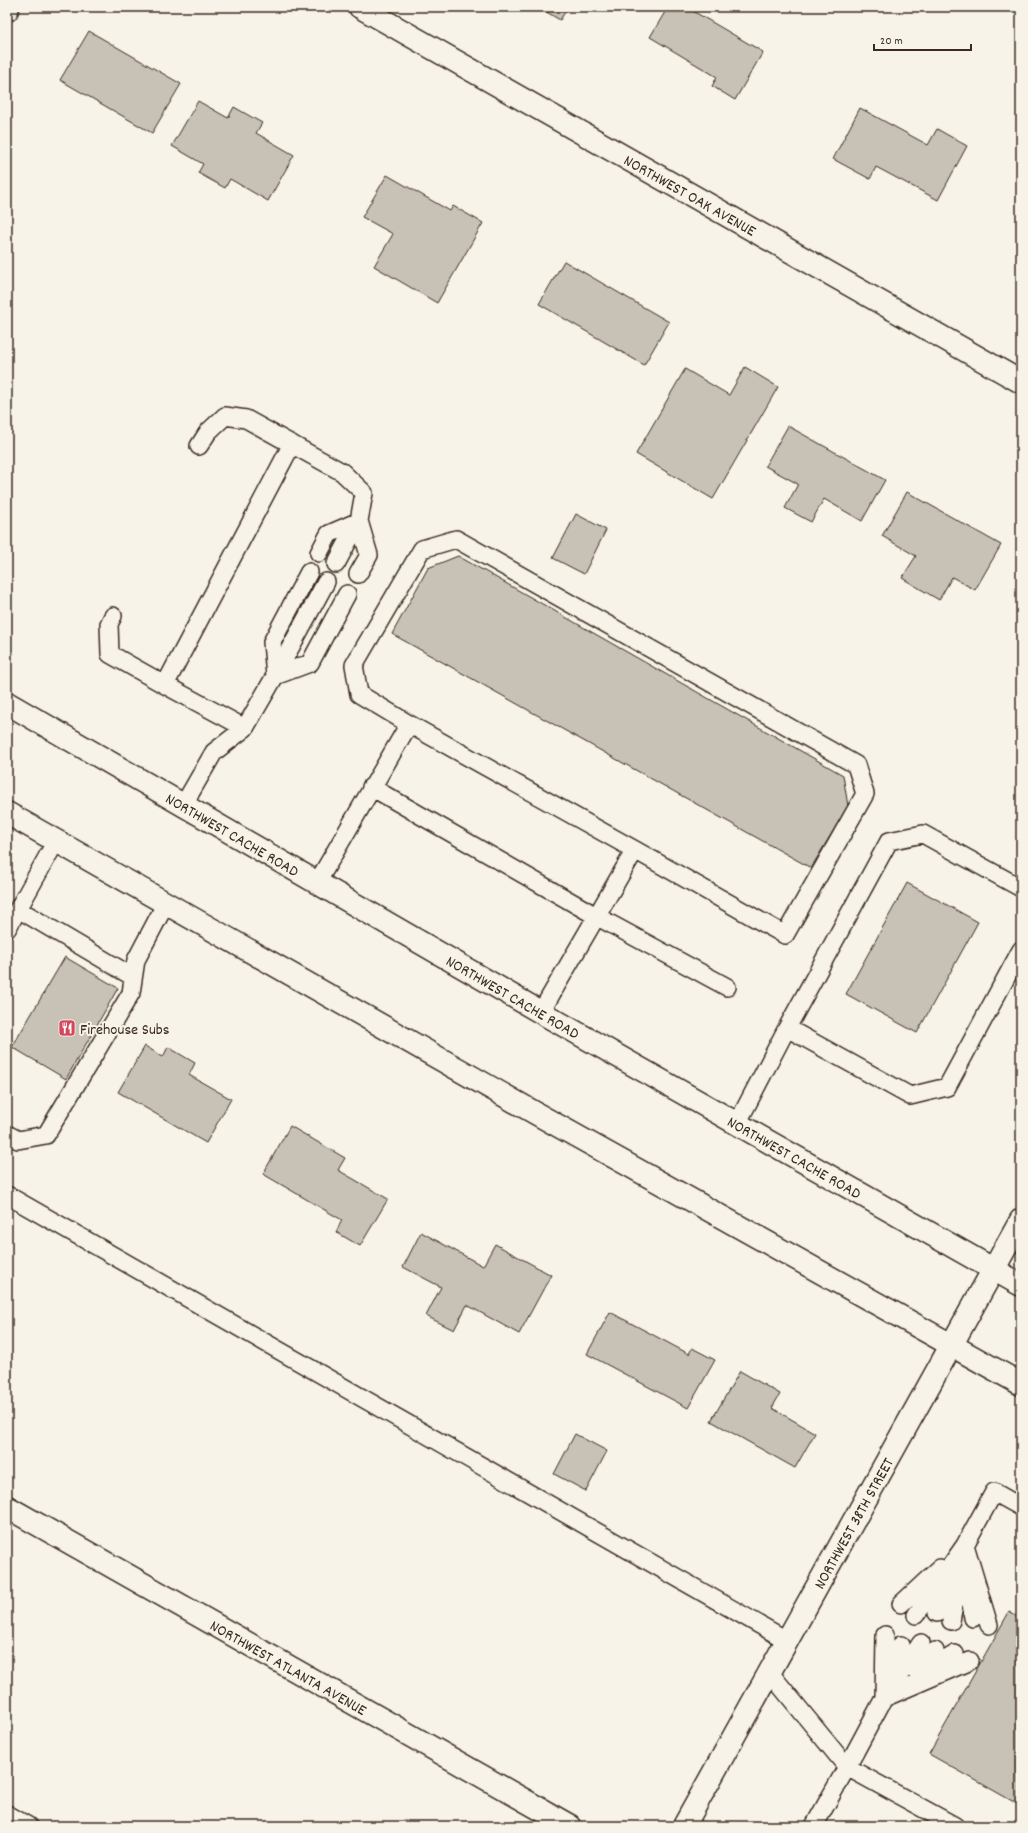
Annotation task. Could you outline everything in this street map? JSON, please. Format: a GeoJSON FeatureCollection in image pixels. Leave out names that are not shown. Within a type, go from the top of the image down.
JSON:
{"type":"FeatureCollection","features":[{"type":"Feature","properties":{"kind":"main road","name":"NORTHWEST OAK AVENUE"},"geometry":{"type":"LineString","coordinates":[[360,7],[1021,382]]}},
{"type":"Feature","properties":{"kind":"main road","name":"NORTHWEST CACHE ROAD"},"geometry":{"type":"LineString","coordinates":[[7,704],[184,804],[317,883],[737,1124],[1021,1285]]}},
{"type":"Feature","properties":{"kind":"main road"},"geometry":{"type":"LineString","coordinates":[[7,813],[537,1114],[1021,1384]]}},
{"type":"Feature","properties":{"kind":"main road","name":"NORTHWEST 38TH STREET"},"geometry":{"type":"LineString","coordinates":[[684,1826],[1021,1220]]}},
{"type":"Feature","properties":{"kind":"main road","name":"NORTHWEST ATLANTA AVENUE"},"geometry":{"type":"LineString","coordinates":[[7,1507],[570,1826]]}},
{"type":"Feature","properties":{"kind":"lane"},"geometry":{"type":"LineString","coordinates":[[199,446],[208,432],[224,416],[246,418],[342,472],[364,493],[359,521],[336,564]]}},
{"type":"Feature","properties":{"kind":"lane"},"geometry":{"type":"LineString","coordinates":[[165,685],[292,444]]}},
{"type":"Feature","properties":{"kind":"lane"},"geometry":{"type":"LineString","coordinates":[[319,553],[329,534],[359,521]]}},
{"type":"Feature","properties":{"kind":"lane"},"geometry":{"type":"LineString","coordinates":[[358,574],[369,554],[359,521]]}},
{"type":"Feature","properties":{"kind":"lane"},"geometry":{"type":"LineString","coordinates":[[456,539],[856,765],[865,794],[785,935],[635,850],[409,724],[359,694],[354,665],[422,549],[456,539]]}},
{"type":"Feature","properties":{"kind":"lane"},"geometry":{"type":"LineString","coordinates":[[274,676],[272,642],[309,572]]}},
{"type":"Feature","properties":{"kind":"lane"},"geometry":{"type":"LineString","coordinates":[[184,804],[214,752],[245,728],[326,582]]}},
{"type":"Feature","properties":{"kind":"lane"},"geometry":{"type":"LineString","coordinates":[[274,676],[310,663],[347,594]]}},
{"type":"Feature","properties":{"kind":"lane"},"geometry":{"type":"LineString","coordinates":[[113,616],[109,624],[110,654],[245,728]]}},
{"type":"Feature","properties":{"kind":"lane"},"geometry":{"type":"LineString","coordinates":[[317,883],[371,787],[409,724]]}},
{"type":"Feature","properties":{"kind":"lane"},"geometry":{"type":"LineString","coordinates":[[371,787],[596,916],[727,987]]}},
{"type":"Feature","properties":{"kind":"lane"},"geometry":{"type":"LineString","coordinates":[[737,1124],[787,1028],[889,841],[923,834],[1021,888]]}},
{"type":"Feature","properties":{"kind":"lane"},"geometry":{"type":"LineString","coordinates":[[7,929],[56,841]]}},
{"type":"Feature","properties":{"kind":"lane"},"geometry":{"type":"LineString","coordinates":[[542,1012],[635,850]]}},
{"type":"Feature","properties":{"kind":"lane"},"geometry":{"type":"LineString","coordinates":[[7,1134],[18,1140],[46,1135],[131,993],[136,960],[166,903]]}},
{"type":"Feature","properties":{"kind":"lane"},"geometry":{"type":"LineString","coordinates":[[18,909],[134,977]]}},
{"type":"Feature","properties":{"kind":"lane"},"geometry":{"type":"LineString","coordinates":[[787,1028],[910,1096],[947,1087],[1020,955]]}},
{"type":"Feature","properties":{"kind":"lane"},"geometry":{"type":"LineString","coordinates":[[7,1195],[788,1641]]}},
{"type":"Feature","properties":{"kind":"lane"},"geometry":{"type":"LineString","coordinates":[[916,1615],[965,1545],[994,1492],[1021,1507]]}},
{"type":"Feature","properties":{"kind":"lane"},"geometry":{"type":"LineString","coordinates":[[901,1604],[965,1545]]}},
{"type":"Feature","properties":{"kind":"lane"},"geometry":{"type":"LineString","coordinates":[[944,1617],[965,1545]]}},
{"type":"Feature","properties":{"kind":"lane"},"geometry":{"type":"LineString","coordinates":[[965,1545],[973,1618]]}},
{"type":"Feature","properties":{"kind":"lane"},"geometry":{"type":"LineString","coordinates":[[965,1545],[989,1625]]}},
{"type":"Feature","properties":{"kind":"lane"},"geometry":{"type":"LineString","coordinates":[[884,1698],[885,1635]]}},
{"type":"Feature","properties":{"kind":"lane"},"geometry":{"type":"LineString","coordinates":[[814,1826],[884,1698],[901,1645]]}},
{"type":"Feature","properties":{"kind":"lane"},"geometry":{"type":"LineString","coordinates":[[884,1698],[928,1647]]}},
{"type":"Feature","properties":{"kind":"lane"},"geometry":{"type":"LineString","coordinates":[[884,1698],[955,1654]]}},
{"type":"Feature","properties":{"kind":"lane"},"geometry":{"type":"LineString","coordinates":[[884,1698],[970,1661]]}},
{"type":"Feature","properties":{"kind":"lane"},"geometry":{"type":"LineString","coordinates":[[770,1673],[847,1766],[955,1826]]}},
{"type":"Feature","properties":{"kind":"lane"},"geometry":{"type":"LineString","coordinates":[[7,1814],[28,1826]]}},
{"type":"Feature","properties":{"kind":"building"},"geometry":{"type":"Polygon","coordinates":[[[538,7],[568,7],[560,20],[538,7]]]}},
{"type":"Feature","properties":{"kind":"building"},"geometry":{"type":"Polygon","coordinates":[[[668,7],[686,7],[763,52],[735,100],[712,86],[717,77],[650,37],[668,7]]]}},
{"type":"Feature","properties":{"kind":"building"},"geometry":{"type":"Polygon","coordinates":[[[89,31],[181,84],[152,133],[60,80],[89,31]]]}},
{"type":"Feature","properties":{"kind":"building"},"geometry":{"type":"Polygon","coordinates":[[[198,101],[228,118],[234,107],[262,123],[256,133],[294,155],[268,201],[230,179],[225,188],[198,173],[203,164],[172,146],[198,101]]]}},
{"type":"Feature","properties":{"kind":"building"},"geometry":{"type":"Polygon","coordinates":[[[860,108],[928,145],[937,129],[967,146],[938,200],[876,167],[870,179],[833,159],[860,108]]]}},
{"type":"Feature","properties":{"kind":"building"},"geometry":{"type":"Polygon","coordinates":[[[387,175],[450,211],[453,206],[483,223],[437,303],[374,266],[393,234],[362,217],[387,175]]]}},
{"type":"Feature","properties":{"kind":"building"},"geometry":{"type":"Polygon","coordinates":[[[564,261],[669,322],[644,365],[539,304],[564,261]]]}},
{"type":"Feature","properties":{"kind":"building"},"geometry":{"type":"Polygon","coordinates":[[[745,367],[778,387],[713,499],[636,454],[685,369],[729,395],[745,367]]]}},
{"type":"Feature","properties":{"kind":"building"},"geometry":{"type":"Polygon","coordinates":[[[788,426],[885,480],[862,521],[824,499],[811,522],[785,508],[798,484],[765,466],[788,426]]]}},
{"type":"Feature","properties":{"kind":"building"},"geometry":{"type":"Polygon","coordinates":[[[907,492],[1001,545],[975,590],[952,577],[939,600],[902,578],[916,556],[882,536],[907,492]]]}},
{"type":"Feature","properties":{"kind":"building"},"geometry":{"type":"Polygon","coordinates":[[[576,514],[606,530],[584,574],[553,558],[576,514]]]}},
{"type":"Feature","properties":{"kind":"building"},"geometry":{"type":"Polygon","coordinates":[[[458,556],[843,775],[848,806],[811,868],[392,634],[428,568],[458,556]]]}},
{"type":"Feature","properties":{"kind":"building"},"geometry":{"type":"Polygon","coordinates":[[[907,883],[978,922],[917,1033],[846,994],[907,883]]]}},
{"type":"Feature","properties":{"kind":"building"},"geometry":{"type":"Polygon","coordinates":[[[65,957],[118,988],[66,1079],[12,1047],[65,957]]]}},
{"type":"Feature","properties":{"kind":"building"},"geometry":{"type":"Polygon","coordinates":[[[145,1046],[163,1057],[168,1047],[195,1063],[189,1075],[231,1099],[206,1143],[118,1092],[145,1046]]]}},
{"type":"Feature","properties":{"kind":"building"},"geometry":{"type":"Polygon","coordinates":[[[290,1126],[345,1158],[338,1170],[388,1199],[360,1246],[336,1232],[342,1220],[263,1174],[290,1126]]]}},
{"type":"Feature","properties":{"kind":"building"},"geometry":{"type":"Polygon","coordinates":[[[421,1232],[483,1266],[495,1244],[551,1275],[519,1334],[467,1305],[454,1330],[426,1316],[441,1287],[403,1267],[421,1232]]]}},
{"type":"Feature","properties":{"kind":"building"},"geometry":{"type":"Polygon","coordinates":[[[610,1312],[689,1354],[692,1348],[715,1360],[688,1408],[587,1354],[610,1312]]]}},
{"type":"Feature","properties":{"kind":"building"},"geometry":{"type":"Polygon","coordinates":[[[740,1371],[780,1394],[772,1408],[815,1433],[795,1468],[711,1421],[740,1371]]]}},
{"type":"Feature","properties":{"kind":"building"},"geometry":{"type":"Polygon","coordinates":[[[575,1434],[607,1451],[586,1491],[554,1474],[575,1434]]]}},
{"type":"Feature","properties":{"kind":"building"},"geometry":{"type":"Polygon","coordinates":[[[1009,1612],[1021,1619],[1021,1806],[929,1754],[1009,1612]]]}},
{"type":"Feature","properties":{"kind":"place","name":"Firehouse Subs"},"geometry":{"type":"Point","coordinates":[67,1028]}}]}
